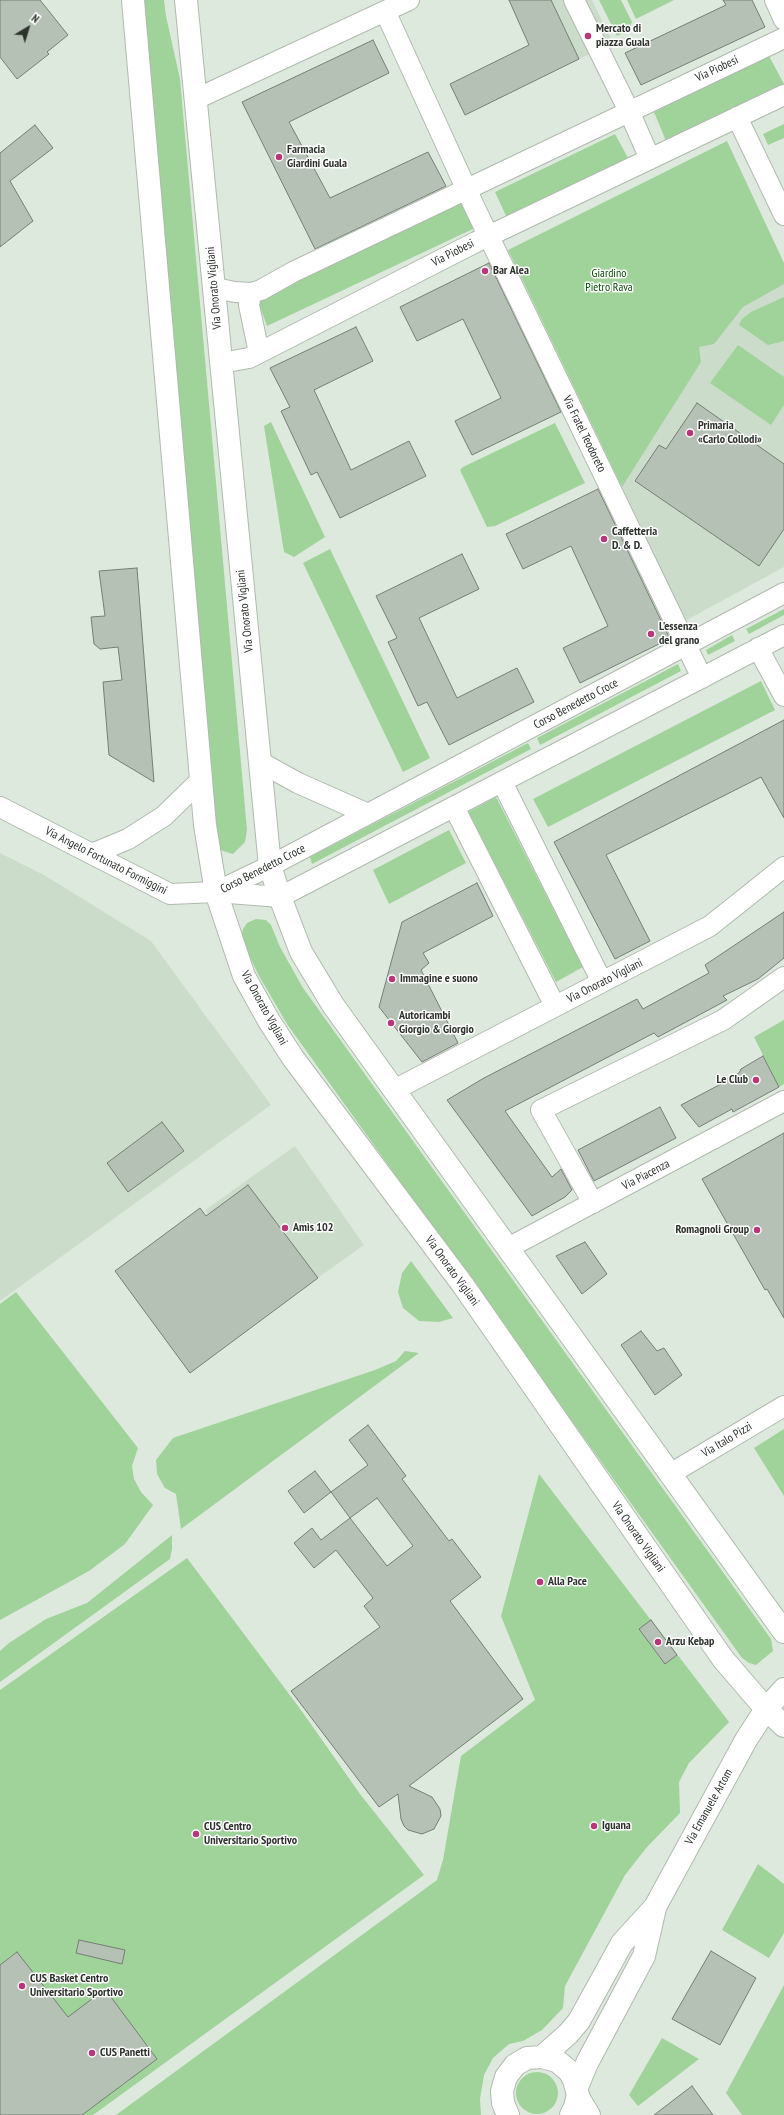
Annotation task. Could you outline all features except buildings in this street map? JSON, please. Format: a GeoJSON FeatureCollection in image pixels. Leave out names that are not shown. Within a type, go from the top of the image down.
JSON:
{"type":"FeatureCollection","features":[{"type":"Feature","properties":{"kind":"main road","name":"Via Onorato Vigliani"},"geometry":{"type":"LineString","coordinates":[[133,0],[205,825],[216,892],[244,976],[269,1021],[294,1058],[463,1285],[723,1658],[766,1709],[784,1726]]}},
{"type":"Feature","properties":{"kind":"main road","name":"Via Onorato Vigliani"},"geometry":{"type":"LineString","coordinates":[[186,0],[270,866],[280,897],[301,952],[333,1005],[784,1632]]}},
{"type":"Feature","properties":{"kind":"main road","name":"Via Emanuele Artom"},"geometry":{"type":"LineString","coordinates":[[542,2057],[568,2034],[579,2021],[622,1943],[655,1907],[746,1740],[766,1709],[784,1689]]}},
{"type":"Feature","properties":{"kind":"main road","name":"Via Emanuele Artom"},"geometry":{"type":"LineString","coordinates":[[575,2099],[587,2063],[644,1956],[655,1907]]}},
{"type":"Feature","properties":{"kind":"main road"},"geometry":{"type":"LineString","coordinates":[[508,2115],[503,2103],[502,2091],[506,2077],[515,2066],[527,2058],[542,2057],[557,2061],[569,2070],[575,2099]]}},
{"type":"Feature","properties":{"kind":"street"},"geometry":{"type":"LineString","coordinates":[[196,99],[409,0]]}},
{"type":"Feature","properties":{"kind":"street"},"geometry":{"type":"LineString","coordinates":[[574,0],[629,111],[650,159]]}},
{"type":"Feature","properties":{"kind":"street"},"geometry":{"type":"LineString","coordinates":[[775,0],[784,20]]}},
{"type":"Feature","properties":{"kind":"street"},"geometry":{"type":"LineString","coordinates":[[385,11],[466,190]]}},
{"type":"Feature","properties":{"kind":"street","name":"Via Piobesi"},"geometry":{"type":"LineString","coordinates":[[215,288],[235,292],[251,293],[261,290],[293,272],[784,38]]}},
{"type":"Feature","properties":{"kind":"street","name":"Via Piobesi"},"geometry":{"type":"LineString","coordinates":[[221,363],[249,358],[489,236],[784,95]]}},
{"type":"Feature","properties":{"kind":"street"},"geometry":{"type":"LineString","coordinates":[[736,117],[784,215]]}},
{"type":"Feature","properties":{"kind":"street","name":"Via Fratel Teodoreto"},"geometry":{"type":"LineString","coordinates":[[466,190],[702,678]]}},
{"type":"Feature","properties":{"kind":"street"},"geometry":{"type":"LineString","coordinates":[[251,293],[249,305],[259,353]]}},
{"type":"Feature","properties":{"kind":"street","name":"Corso Benedetto Croce"},"geometry":{"type":"LineString","coordinates":[[216,892],[270,866],[784,593]]}},
{"type":"Feature","properties":{"kind":"street"},"geometry":{"type":"LineString","coordinates":[[280,897],[784,635]]}},
{"type":"Feature","properties":{"kind":"street"},"geometry":{"type":"LineString","coordinates":[[758,648],[784,696]]}},
{"type":"Feature","properties":{"kind":"street"},"geometry":{"type":"LineString","coordinates":[[260,762],[298,783],[368,814]]}},
{"type":"Feature","properties":{"kind":"street"},"geometry":{"type":"LineString","coordinates":[[92,854],[128,838],[164,816],[200,780]]}},
{"type":"Feature","properties":{"kind":"street"},"geometry":{"type":"LineString","coordinates":[[502,782],[602,982]]}},
{"type":"Feature","properties":{"kind":"street","name":"Via Angelo Fortunato Formiggini"},"geometry":{"type":"LineString","coordinates":[[0,807],[170,894],[216,892]]}},
{"type":"Feature","properties":{"kind":"street"},"geometry":{"type":"LineString","coordinates":[[454,807],[555,1006]]}},
{"type":"Feature","properties":{"kind":"street","name":"Via Onorato Vigliani"},"geometry":{"type":"LineString","coordinates":[[394,1090],[710,926],[784,867]]}},
{"type":"Feature","properties":{"kind":"street","name":"Corso Benedetto Croce"},"geometry":{"type":"LineString","coordinates":[[216,892],[280,897]]}},
{"type":"Feature","properties":{"kind":"street"},"geometry":{"type":"LineString","coordinates":[[593,1203],[541,1110],[723,1020],[784,977]]}},
{"type":"Feature","properties":{"kind":"street","name":"Via Piacenza"},"geometry":{"type":"LineString","coordinates":[[508,1248],[784,1101]]}},
{"type":"Feature","properties":{"kind":"street","name":"Via Italo Pizzi"},"geometry":{"type":"LineString","coordinates":[[670,1474],[784,1406]]}},
{"type":"Feature","properties":{"kind":"street"},"geometry":{"type":"LineString","coordinates":[[575,2099],[590,2115]]}},
{"type":"Feature","properties":{"kind":"shaded area","name":"Mercato di piazza Guala"},"geometry":{"type":"Polygon","coordinates":[[[551,0],[592,0],[613,43],[579,59],[551,0]]]}},
{"type":"Feature","properties":{"kind":"shaded area","name":"Primaria «Carlo Collodi»"},"geometry":{"type":"Polygon","coordinates":[[[784,274],[784,567],[685,621],[572,380],[784,274]]]}},
{"type":"Feature","properties":{"kind":"shaded area"},"geometry":{"type":"Polygon","coordinates":[[[0,853],[44,875],[151,941],[271,1105],[0,1301],[0,853]]]}},
{"type":"Feature","properties":{"kind":"shaded area","name":"Amìs 102"},"geometry":{"type":"Polygon","coordinates":[[[295,1146],[364,1245],[277,1307],[205,1210],[295,1146]]]}},
{"type":"Feature","properties":{"kind":"green space"},"geometry":{"type":"Polygon","coordinates":[[[139,0],[164,0],[166,16],[180,79],[247,830],[245,842],[233,854],[220,850],[214,844],[139,0]]]}},
{"type":"Feature","properties":{"kind":"green space"},"geometry":{"type":"Polygon","coordinates":[[[599,0],[621,0],[632,22],[628,31],[617,36],[599,0]]]}},
{"type":"Feature","properties":{"kind":"green space"},"geometry":{"type":"Polygon","coordinates":[[[627,0],[674,0],[636,19],[627,0]]]}},
{"type":"Feature","properties":{"kind":"green space"},"geometry":{"type":"Polygon","coordinates":[[[769,56],[784,84],[666,141],[654,112],[769,56]]]}},
{"type":"Feature","properties":{"kind":"green space"},"geometry":{"type":"Polygon","coordinates":[[[784,124],[784,138],[768,145],[763,134],[784,124]]]}},
{"type":"Feature","properties":{"kind":"green space"},"geometry":{"type":"Polygon","coordinates":[[[615,134],[628,158],[507,218],[495,192],[615,134]]]}},
{"type":"Feature","properties":{"kind":"green space","name":"Giardino Pietro Rava"},"geometry":{"type":"Polygon","coordinates":[[[727,141],[784,263],[784,284],[743,307],[714,344],[699,347],[701,362],[622,487],[508,250],[727,141]]]}},
{"type":"Feature","properties":{"kind":"green space"},"geometry":{"type":"Polygon","coordinates":[[[462,199],[475,228],[267,326],[258,301],[462,199]]]}},
{"type":"Feature","properties":{"kind":"green space"},"geometry":{"type":"Polygon","coordinates":[[[784,297],[784,341],[768,345],[739,325],[742,319],[751,312],[784,297]]]}},
{"type":"Feature","properties":{"kind":"green space"},"geometry":{"type":"Polygon","coordinates":[[[738,345],[784,377],[784,405],[771,425],[710,383],[738,345]]]}},
{"type":"Feature","properties":{"kind":"green space"},"geometry":{"type":"Polygon","coordinates":[[[271,422],[325,537],[294,557],[284,552],[264,426],[271,422]]]}},
{"type":"Feature","properties":{"kind":"green space"},"geometry":{"type":"Polygon","coordinates":[[[555,423],[585,483],[495,526],[487,527],[460,470],[463,467],[555,423]]]}},
{"type":"Feature","properties":{"kind":"green space"},"geometry":{"type":"Polygon","coordinates":[[[330,549],[430,758],[403,772],[303,563],[330,549]]]}},
{"type":"Feature","properties":{"kind":"green space"},"geometry":{"type":"Polygon","coordinates":[[[784,609],[784,615],[749,634],[746,629],[784,609]]]}},
{"type":"Feature","properties":{"kind":"green space"},"geometry":{"type":"Polygon","coordinates":[[[732,635],[735,641],[708,655],[706,650],[732,635]]]}},
{"type":"Feature","properties":{"kind":"green space"},"geometry":{"type":"Polygon","coordinates":[[[678,664],[681,671],[540,745],[537,738],[678,664]]]}},
{"type":"Feature","properties":{"kind":"green space"},"geometry":{"type":"Polygon","coordinates":[[[761,681],[775,710],[548,827],[533,799],[761,681]]]}},
{"type":"Feature","properties":{"kind":"green space"},"geometry":{"type":"Polygon","coordinates":[[[528,743],[531,749],[312,864],[310,857],[528,743]]]}},
{"type":"Feature","properties":{"kind":"green space"},"geometry":{"type":"Polygon","coordinates":[[[496,797],[583,967],[556,982],[468,812],[496,797]]]}},
{"type":"Feature","properties":{"kind":"green space"},"geometry":{"type":"Polygon","coordinates":[[[449,830],[466,863],[389,904],[373,870],[449,830]]]}},
{"type":"Feature","properties":{"kind":"green space"},"geometry":{"type":"Polygon","coordinates":[[[256,919],[266,920],[271,925],[280,947],[303,988],[771,1639],[773,1651],[756,1665],[749,1663],[742,1658],[287,1024],[258,974],[241,938],[243,929],[247,923],[256,919]]]}},
{"type":"Feature","properties":{"kind":"green space"},"geometry":{"type":"Polygon","coordinates":[[[784,1020],[784,1084],[779,1087],[754,1037],[784,1020]]]}},
{"type":"Feature","properties":{"kind":"green space"},"geometry":{"type":"Polygon","coordinates":[[[411,1261],[453,1318],[439,1322],[419,1321],[403,1308],[398,1292],[402,1273],[411,1261]]]}},
{"type":"Feature","properties":{"kind":"green space"},"geometry":{"type":"Polygon","coordinates":[[[16,1292],[138,1448],[132,1466],[134,1479],[141,1492],[153,1505],[125,1544],[89,1571],[0,1620],[0,1304],[16,1292]]]}},
{"type":"Feature","properties":{"kind":"green space"},"geometry":{"type":"Polygon","coordinates":[[[405,1351],[419,1353],[181,1529],[176,1494],[165,1488],[157,1474],[156,1460],[173,1438],[375,1370],[396,1361],[405,1351]]]}},
{"type":"Feature","properties":{"kind":"green space"},"geometry":{"type":"Polygon","coordinates":[[[784,1429],[784,1496],[754,1448],[784,1429]]]}},
{"type":"Feature","properties":{"kind":"green space"},"geometry":{"type":"Polygon","coordinates":[[[539,1474],[729,1722],[689,1763],[679,1782],[680,1813],[647,1847],[625,1875],[565,1986],[563,2008],[542,2030],[523,2041],[509,2044],[493,2058],[484,2075],[480,2099],[481,2115],[116,2115],[437,1880],[443,1860],[461,1756],[535,1700],[501,1616],[539,1474]]]}},
{"type":"Feature","properties":{"kind":"green space"},"geometry":{"type":"Polygon","coordinates":[[[172,1535],[170,1559],[0,1682],[0,1651],[9,1643],[46,1619],[87,1603],[172,1535]]]}},
{"type":"Feature","properties":{"kind":"green space","name":"CUS Centro Universitario Sportivo"},"geometry":{"type":"Polygon","coordinates":[[[187,1558],[301,1710],[360,1794],[424,1875],[93,2115],[0,2115],[0,1690],[187,1558]]]}},
{"type":"Feature","properties":{"kind":"green space"},"geometry":{"type":"Polygon","coordinates":[[[758,1864],[784,1884],[784,1933],[769,1958],[722,1930],[758,1864]]]}},
{"type":"Feature","properties":{"kind":"green space"},"geometry":{"type":"Polygon","coordinates":[[[784,1985],[784,2115],[742,2115],[726,2093],[784,1985]]]}},
{"type":"Feature","properties":{"kind":"green space"},"geometry":{"type":"Polygon","coordinates":[[[662,2038],[699,2059],[638,2106],[629,2095],[662,2038]]]}},
{"type":"Feature","properties":{"kind":"green space"},"geometry":{"type":"Polygon","coordinates":[[[533,2072],[541,2072],[549,2075],[555,2081],[558,2093],[555,2105],[549,2111],[541,2114],[533,2114],[525,2111],[519,2105],[516,2097],[516,2089],[519,2081],[525,2075],[533,2072]]]}},
{"type":"Feature","properties":{"kind":"place","name":"Mercato di piazza Guala"},"geometry":{"type":"Point","coordinates":[588,36]}},
{"type":"Feature","properties":{"kind":"place","name":"Farmacia Giardini Guala"},"geometry":{"type":"Point","coordinates":[279,157]}},
{"type":"Feature","properties":{"kind":"place","name":"Bar Alea"},"geometry":{"type":"Point","coordinates":[485,271]}},
{"type":"Feature","properties":{"kind":"place","name":"Primaria «Carlo Collodi»"},"geometry":{"type":"Point","coordinates":[690,433]}},
{"type":"Feature","properties":{"kind":"place","name":"Caffetteria D. & D."},"geometry":{"type":"Point","coordinates":[604,539]}},
{"type":"Feature","properties":{"kind":"place","name":"L'essenza del grano"},"geometry":{"type":"Point","coordinates":[651,634]}},
{"type":"Feature","properties":{"kind":"place","name":"Immagine e suono"},"geometry":{"type":"Point","coordinates":[392,979]}},
{"type":"Feature","properties":{"kind":"place","name":"Autoricambi Giorgio & Giorgio"},"geometry":{"type":"Point","coordinates":[391,1023]}},
{"type":"Feature","properties":{"kind":"place","name":"Le Club"},"geometry":{"type":"Point","coordinates":[756,1080]}},
{"type":"Feature","properties":{"kind":"place","name":"Amìs 102"},"geometry":{"type":"Point","coordinates":[285,1228]}},
{"type":"Feature","properties":{"kind":"place","name":"Romagnoli Group"},"geometry":{"type":"Point","coordinates":[757,1230]}},
{"type":"Feature","properties":{"kind":"place","name":"Alla Pace"},"geometry":{"type":"Point","coordinates":[540,1582]}},
{"type":"Feature","properties":{"kind":"place","name":"Arzu Kebap"},"geometry":{"type":"Point","coordinates":[658,1642]}},
{"type":"Feature","properties":{"kind":"place","name":"Iguana"},"geometry":{"type":"Point","coordinates":[594,1826]}},
{"type":"Feature","properties":{"kind":"place","name":"CUS Centro Universitario Sportivo"},"geometry":{"type":"Point","coordinates":[196,1834]}},
{"type":"Feature","properties":{"kind":"place","name":"CUS Basket Centro Universitario Sportivo"},"geometry":{"type":"Point","coordinates":[22,1986]}},
{"type":"Feature","properties":{"kind":"place","name":"CUS Panetti"},"geometry":{"type":"Point","coordinates":[92,2053]}}]}
